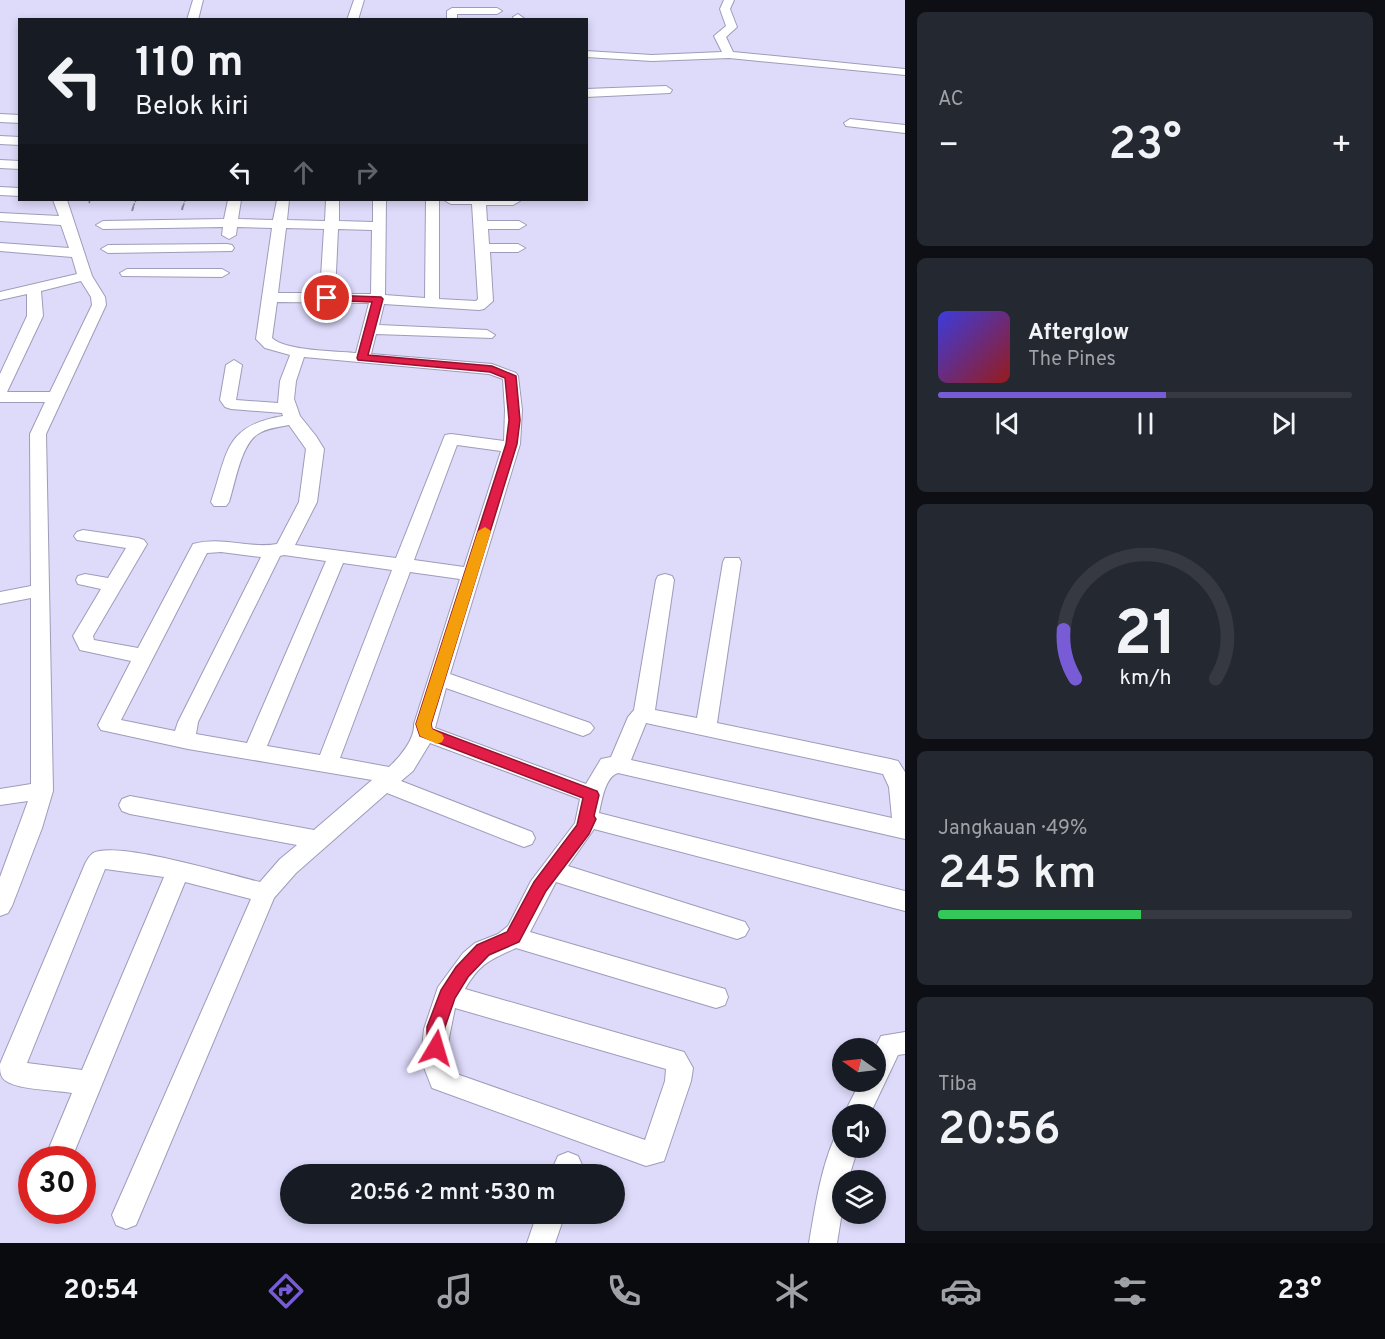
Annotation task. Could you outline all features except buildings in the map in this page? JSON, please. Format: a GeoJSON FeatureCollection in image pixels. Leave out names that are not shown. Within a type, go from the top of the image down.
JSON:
{"type":"FeatureCollection","features":[{"type":"Feature","properties":{"kind":"street"},"geometry":{"type":"LineString","coordinates":[[193,18],[198,0]]}},
{"type":"Feature","properties":{"kind":"street"},"geometry":{"type":"LineString","coordinates":[[353,18],[359,0]]}},
{"type":"Feature","properties":{"kind":"street"},"geometry":{"type":"LineString","coordinates":[[729,0],[725,9],[732,27],[720,36],[729,55]]}},
{"type":"Feature","properties":{"kind":"street"},"geometry":{"type":"LineString","coordinates":[[452,18],[452,11],[497,11]]}},
{"type":"Feature","properties":{"kind":"street"},"geometry":{"type":"LineString","coordinates":[[588,54],[651,58],[729,55],[905,72]]}},
{"type":"Feature","properties":{"kind":"street"},"geometry":{"type":"LineString","coordinates":[[588,93],[666,90]]}},
{"type":"Feature","properties":{"kind":"street"},"geometry":{"type":"LineString","coordinates":[[0,118],[18,119]]}},
{"type":"Feature","properties":{"kind":"street"},"geometry":{"type":"LineString","coordinates":[[850,123],[905,129]]}},
{"type":"Feature","properties":{"kind":"street"},"geometry":{"type":"LineString","coordinates":[[0,140],[18,141]]}},
{"type":"Feature","properties":{"kind":"street"},"geometry":{"type":"LineString","coordinates":[[0,164],[18,165]]}},
{"type":"Feature","properties":{"kind":"street"},"geometry":{"type":"LineString","coordinates":[[0,190],[18,192]]}},
{"type":"Feature","properties":{"kind":"street"},"geometry":{"type":"LineString","coordinates":[[0,906],[31,828],[42,791],[38,434],[99,305],[98,297],[85,276],[76,253],[60,201]]}},
{"type":"Feature","properties":{"kind":"street"},"geometry":{"type":"LineString","coordinates":[[127,273],[221,277],[234,201]]}},
{"type":"Feature","properties":{"kind":"street"},"geometry":{"type":"LineString","coordinates":[[126,1215],[265,893],[288,867],[386,779],[405,765],[425,733],[424,724],[511,447],[514,420],[510,376],[492,369],[299,352],[270,345],[264,339],[281,224],[282,201]]}},
{"type":"Feature","properties":{"kind":"street"},"geometry":{"type":"LineString","coordinates":[[327,298],[333,201]]}},
{"type":"Feature","properties":{"kind":"street"},"geometry":{"type":"LineString","coordinates":[[362,358],[378,299],[380,201]]}},
{"type":"Feature","properties":{"kind":"street"},"geometry":{"type":"LineString","coordinates":[[432,304],[433,201]]}},
{"type":"Feature","properties":{"kind":"street"},"geometry":{"type":"LineString","coordinates":[[269,297],[378,299],[479,306],[486,301],[479,201],[513,201]]}},
{"type":"Feature","properties":{"kind":"street"},"geometry":{"type":"LineString","coordinates":[[0,217],[65,221]]}},
{"type":"Feature","properties":{"kind":"street"},"geometry":{"type":"LineString","coordinates":[[103,225],[381,226]]}},
{"type":"Feature","properties":{"kind":"street"},"geometry":{"type":"LineString","coordinates":[[481,225],[519,225]]}},
{"type":"Feature","properties":{"kind":"street"},"geometry":{"type":"LineString","coordinates":[[0,247],[76,253]]}},
{"type":"Feature","properties":{"kind":"street"},"geometry":{"type":"LineString","coordinates":[[108,249],[226,248]]}},
{"type":"Feature","properties":{"kind":"street"},"geometry":{"type":"LineString","coordinates":[[482,248],[518,248]]}},
{"type":"Feature","properties":{"kind":"street"},"geometry":{"type":"LineString","coordinates":[[0,296],[85,276]]}},
{"type":"Feature","properties":{"kind":"street"},"geometry":{"type":"LineString","coordinates":[[0,390],[35,316],[34,289]]}},
{"type":"Feature","properties":{"kind":"street"},"geometry":{"type":"LineString","coordinates":[[369,329],[487,335]]}},
{"type":"Feature","properties":{"kind":"street"},"geometry":{"type":"LineString","coordinates":[[188,741],[185,734],[188,722],[279,551],[308,502],[315,448],[313,441],[290,414],[285,389],[299,352]]}},
{"type":"Feature","properties":{"kind":"street"},"geometry":{"type":"LineString","coordinates":[[234,364],[228,400],[231,404],[290,414]]}},
{"type":"Feature","properties":{"kind":"street"},"geometry":{"type":"LineString","coordinates":[[0,398],[55,397]]}},
{"type":"Feature","properties":{"kind":"street"},"geometry":{"type":"LineString","coordinates":[[220,502],[236,453],[245,436],[258,427],[290,414]]}},
{"type":"Feature","properties":{"kind":"street"},"geometry":{"type":"LineString","coordinates":[[327,764],[451,440],[511,447]]}},
{"type":"Feature","properties":{"kind":"street"},"geometry":{"type":"LineString","coordinates":[[83,536],[138,544],[83,636],[87,645],[144,656]]}},
{"type":"Feature","properties":{"kind":"street"},"geometry":{"type":"LineString","coordinates":[[471,574],[337,556],[213,543],[200,548],[108,725],[327,764],[386,779],[524,838]]}},
{"type":"Feature","properties":{"kind":"street"},"geometry":{"type":"LineString","coordinates":[[254,752],[337,556]]}},
{"type":"Feature","properties":{"kind":"street"},"geometry":{"type":"LineString","coordinates":[[706,728],[732,562]]}},
{"type":"Feature","properties":{"kind":"street"},"geometry":{"type":"LineString","coordinates":[[85,580],[113,585]]}},
{"type":"Feature","properties":{"kind":"street"},"geometry":{"type":"LineString","coordinates":[[644,714],[665,580]]}},
{"type":"Feature","properties":{"kind":"street"},"geometry":{"type":"LineString","coordinates":[[0,598],[41,590]]}},
{"type":"Feature","properties":{"kind":"street"},"geometry":{"type":"LineString","coordinates":[[439,678],[583,728]]}},
{"type":"Feature","properties":{"kind":"street"},"geometry":{"type":"LineString","coordinates":[[447,995],[675,1060],[680,1068],[678,1080],[654,1152],[646,1153],[441,1080],[435,1070],[436,1027],[447,995],[462,972],[483,950],[513,937],[540,887],[588,819],[592,795],[601,773],[609,765],[618,765],[904,830],[901,784],[898,774],[890,767],[644,714],[638,717],[618,765]]}},
{"type":"Feature","properties":{"kind":"street"},"geometry":{"type":"LineString","coordinates":[[425,733],[592,795]]}},
{"type":"Feature","properties":{"kind":"street"},"geometry":{"type":"LineString","coordinates":[[0,797],[42,791]]}},
{"type":"Feature","properties":{"kind":"street"},"geometry":{"type":"LineString","coordinates":[[130,805],[318,840]]}},
{"type":"Feature","properties":{"kind":"street"},"geometry":{"type":"LineString","coordinates":[[588,819],[905,901]]}},
{"type":"Feature","properties":{"kind":"street"},"geometry":{"type":"LineString","coordinates":[[89,1083],[15,1073],[10,1069],[96,864],[100,860],[112,860],[178,872],[265,893]]}},
{"type":"Feature","properties":{"kind":"street"},"geometry":{"type":"LineString","coordinates":[[552,871],[737,929]]}},
{"type":"Feature","properties":{"kind":"street"},"geometry":{"type":"LineString","coordinates":[[63,1146],[178,872]]}},
{"type":"Feature","properties":{"kind":"street"},"geometry":{"type":"LineString","coordinates":[[513,937],[716,998]]}},
{"type":"Feature","properties":{"kind":"street"},"geometry":{"type":"LineString","coordinates":[[886,1053],[890,1044],[905,1043]]}},
{"type":"Feature","properties":{"kind":"street"},"geometry":{"type":"LineString","coordinates":[[823,1243],[832,1188],[841,1158]]}},
{"type":"Feature","properties":{"kind":"street"},"geometry":{"type":"LineString","coordinates":[[541,1243],[548,1224]]}},
{"type":"Feature","properties":{"kind":"path"},"geometry":{"type":"LineString","coordinates":[[131,216],[136,201]]}},
{"type":"Feature","properties":{"kind":"slow traffic"},"geometry":{"type":"LineString","coordinates":[[437,738],[425,733],[424,724],[485,531]]}},
{"type":"Feature","properties":{"kind":"route"},"geometry":{"type":"LineString","coordinates":[[327,298],[378,299],[362,358],[492,369],[510,376],[514,420],[512,444],[424,724],[425,733],[592,795],[588,819],[583,829],[540,887],[513,937],[483,950],[462,972],[447,995],[436,1027],[436,1048]]}}]}
